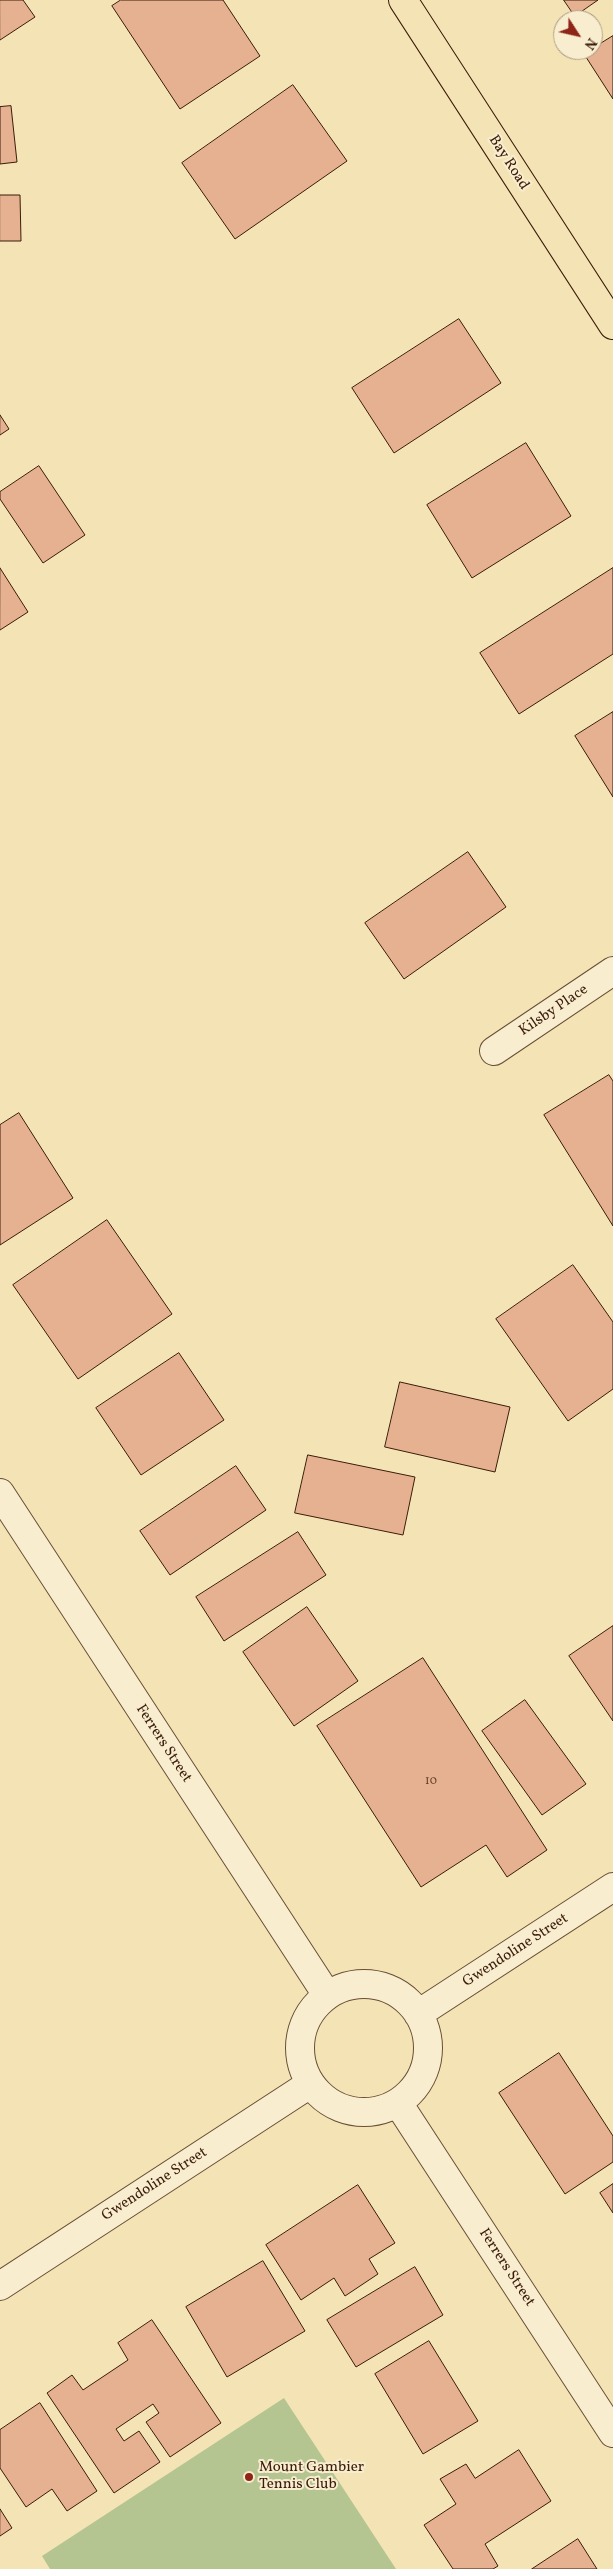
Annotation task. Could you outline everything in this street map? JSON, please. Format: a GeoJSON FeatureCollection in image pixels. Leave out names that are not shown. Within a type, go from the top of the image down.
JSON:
{"type":"FeatureCollection","features":[{"type":"Feature","properties":{"kind":"main road","name":"Bay Road"},"geometry":{"type":"LineString","coordinates":[[403,0],[613,325]]}},
{"type":"Feature","properties":{"kind":"street","name":"Kilsby Place"},"geometry":{"type":"LineString","coordinates":[[494,1051],[613,971]]}},
{"type":"Feature","properties":{"kind":"street","name":"Ferrers Street"},"geometry":{"type":"LineString","coordinates":[[0,1492],[326,1996]]}},
{"type":"Feature","properties":{"kind":"street","name":"Gwendoline Street"},"geometry":{"type":"LineString","coordinates":[[418,2014],[613,1887]]}},
{"type":"Feature","properties":{"kind":"street"},"geometry":{"type":"LineString","coordinates":[[354,1984],[380,1986],[402,1995],[418,2014],[428,2036],[426,2061],[418,2085],[398,2103],[376,2112],[350,2110],[328,2101],[310,2084],[301,2059],[302,2034],[312,2011],[326,1996],[354,1984]]}},
{"type":"Feature","properties":{"kind":"street","name":"Gwendoline Street"},"geometry":{"type":"LineString","coordinates":[[0,2286],[310,2084]]}},
{"type":"Feature","properties":{"kind":"street","name":"Ferrers Street"},"geometry":{"type":"LineString","coordinates":[[398,2103],[613,2433]]}},
{"type":"Feature","properties":{"kind":"green space","name":"Mount Gambier Tennis Club"},"geometry":{"type":"Polygon","coordinates":[[[284,2398],[396,2569],[50,2569],[42,2556],[284,2398]]]}},
{"type":"Feature","properties":{"kind":"building"},"geometry":{"type":"Polygon","coordinates":[[[0,0],[23,0],[35,17],[0,40],[0,0]]]}},
{"type":"Feature","properties":{"kind":"building"},"geometry":{"type":"Polygon","coordinates":[[[121,0],[223,0],[260,56],[180,109],[112,6],[121,0]]]}},
{"type":"Feature","properties":{"kind":"building"},"geometry":{"type":"Polygon","coordinates":[[[564,0],[598,0],[584,10],[571,10],[564,0]]]}},
{"type":"Feature","properties":{"kind":"building"},"geometry":{"type":"Polygon","coordinates":[[[613,36],[613,99],[588,60],[603,60],[603,42],[613,36]]]}},
{"type":"Feature","properties":{"kind":"building"},"geometry":{"type":"Polygon","coordinates":[[[293,85],[347,161],[235,239],[182,163],[293,85]]]}},
{"type":"Feature","properties":{"kind":"building"},"geometry":{"type":"Polygon","coordinates":[[[11,106],[17,162],[0,164],[0,107],[11,106]]]}},
{"type":"Feature","properties":{"kind":"building"},"geometry":{"type":"Polygon","coordinates":[[[0,195],[20,195],[21,241],[0,241],[0,195]]]}},
{"type":"Feature","properties":{"kind":"building"},"geometry":{"type":"Polygon","coordinates":[[[459,319],[501,383],[394,453],[352,388],[459,319]]]}},
{"type":"Feature","properties":{"kind":"building"},"geometry":{"type":"Polygon","coordinates":[[[0,415],[9,429],[0,435],[0,415]]]}},
{"type":"Feature","properties":{"kind":"building"},"geometry":{"type":"Polygon","coordinates":[[[526,443],[571,516],[472,578],[427,505],[526,443]]]}},
{"type":"Feature","properties":{"kind":"building"},"geometry":{"type":"Polygon","coordinates":[[[39,466],[85,535],[43,563],[0,499],[0,492],[39,466]]]}},
{"type":"Feature","properties":{"kind":"building"},"geometry":{"type":"Polygon","coordinates":[[[0,568],[28,612],[0,630],[0,568]]]}},
{"type":"Feature","properties":{"kind":"building"},"geometry":{"type":"Polygon","coordinates":[[[613,568],[613,654],[519,714],[480,653],[613,568]]]}},
{"type":"Feature","properties":{"kind":"building"},"geometry":{"type":"Polygon","coordinates":[[[613,712],[613,797],[575,736],[613,712]]]}},
{"type":"Feature","properties":{"kind":"building"},"geometry":{"type":"Polygon","coordinates":[[[468,852],[506,907],[404,979],[365,923],[468,852]]]}},
{"type":"Feature","properties":{"kind":"building"},"geometry":{"type":"Polygon","coordinates":[[[609,1075],[613,1081],[613,1226],[544,1115],[609,1075]]]}},
{"type":"Feature","properties":{"kind":"building"},"geometry":{"type":"Polygon","coordinates":[[[19,1113],[73,1198],[0,1245],[0,1125],[19,1113]]]}},
{"type":"Feature","properties":{"kind":"building"},"geometry":{"type":"Polygon","coordinates":[[[107,1220],[172,1314],[78,1379],[13,1285],[107,1220]]]}},
{"type":"Feature","properties":{"kind":"building"},"geometry":{"type":"Polygon","coordinates":[[[573,1265],[613,1322],[613,1389],[568,1421],[496,1319],[573,1265]]]}},
{"type":"Feature","properties":{"kind":"building"},"geometry":{"type":"Polygon","coordinates":[[[179,1353],[224,1420],[141,1475],[96,1408],[179,1353]]]}},
{"type":"Feature","properties":{"kind":"building"},"geometry":{"type":"Polygon","coordinates":[[[400,1382],[510,1407],[495,1472],[385,1447],[400,1382]]]}},
{"type":"Feature","properties":{"kind":"building"},"geometry":{"type":"Polygon","coordinates":[[[308,1455],[415,1477],[403,1535],[295,1513],[308,1455]]]}},
{"type":"Feature","properties":{"kind":"building"},"geometry":{"type":"Polygon","coordinates":[[[236,1466],[266,1510],[170,1575],[140,1531],[236,1466]]]}},
{"type":"Feature","properties":{"kind":"building"},"geometry":{"type":"Polygon","coordinates":[[[298,1532],[326,1575],[224,1641],[196,1597],[298,1532]]]}},
{"type":"Feature","properties":{"kind":"building"},"geometry":{"type":"Polygon","coordinates":[[[307,1607],[358,1681],[294,1726],[243,1652],[307,1607]]]}},
{"type":"Feature","properties":{"kind":"building"},"geometry":{"type":"Polygon","coordinates":[[[613,1626],[613,1721],[569,1656],[613,1626]]]}},
{"type":"Feature","properties":{"kind":"building"},"geometry":{"type":"Polygon","coordinates":[[[423,1658],[547,1850],[507,1877],[486,1845],[421,1887],[317,1726],[423,1658]]]}},
{"type":"Feature","properties":{"kind":"building"},"geometry":{"type":"Polygon","coordinates":[[[525,1700],[586,1784],[542,1815],[482,1731],[525,1700]]]}},
{"type":"Feature","properties":{"kind":"building"},"geometry":{"type":"Polygon","coordinates":[[[559,2053],[613,2136],[613,2162],[565,2194],[499,2093],[559,2053]]]}},
{"type":"Feature","properties":{"kind":"building"},"geometry":{"type":"Polygon","coordinates":[[[613,2184],[613,2213],[600,2193],[613,2184]]]}},
{"type":"Feature","properties":{"kind":"building"},"geometry":{"type":"Polygon","coordinates":[[[358,2185],[395,2243],[369,2259],[378,2274],[345,2296],[334,2278],[301,2300],[266,2245],[358,2185]]]}},
{"type":"Feature","properties":{"kind":"building"},"geometry":{"type":"Polygon","coordinates":[[[263,2261],[305,2331],[227,2377],[186,2307],[263,2261]]]}},
{"type":"Feature","properties":{"kind":"building"},"geometry":{"type":"Polygon","coordinates":[[[415,2267],[443,2315],[356,2367],[327,2320],[415,2267]]]}},
{"type":"Feature","properties":{"kind":"building"},"geometry":{"type":"Polygon","coordinates":[[[152,2320],[221,2423],[170,2457],[146,2422],[159,2413],[153,2404],[116,2429],[124,2441],[139,2431],[160,2462],[114,2493],[47,2393],[72,2375],[83,2390],[128,2360],[118,2343],[152,2320]]]}},
{"type":"Feature","properties":{"kind":"building"},"geometry":{"type":"Polygon","coordinates":[[[429,2341],[478,2421],[423,2454],[375,2374],[429,2341]]]}},
{"type":"Feature","properties":{"kind":"building"},"geometry":{"type":"Polygon","coordinates":[[[40,2403],[97,2491],[67,2511],[52,2489],[26,2507],[0,2468],[0,2430],[40,2403]]]}},
{"type":"Feature","properties":{"kind":"building"},"geometry":{"type":"Polygon","coordinates":[[[519,2450],[551,2501],[485,2544],[498,2566],[493,2569],[453,2569],[424,2525],[456,2504],[440,2479],[466,2464],[475,2478],[519,2450]]]}},
{"type":"Feature","properties":{"kind":"building"},"geometry":{"type":"Polygon","coordinates":[[[0,2509],[12,2528],[0,2536],[0,2509]]]}},
{"type":"Feature","properties":{"kind":"building"},"geometry":{"type":"Polygon","coordinates":[[[578,2539],[597,2569],[532,2569],[578,2539]]]}},
{"type":"Feature","properties":{"kind":"place","name":"Mount Gambier Tennis Club"},"geometry":{"type":"Point","coordinates":[249,2477]}}]}
